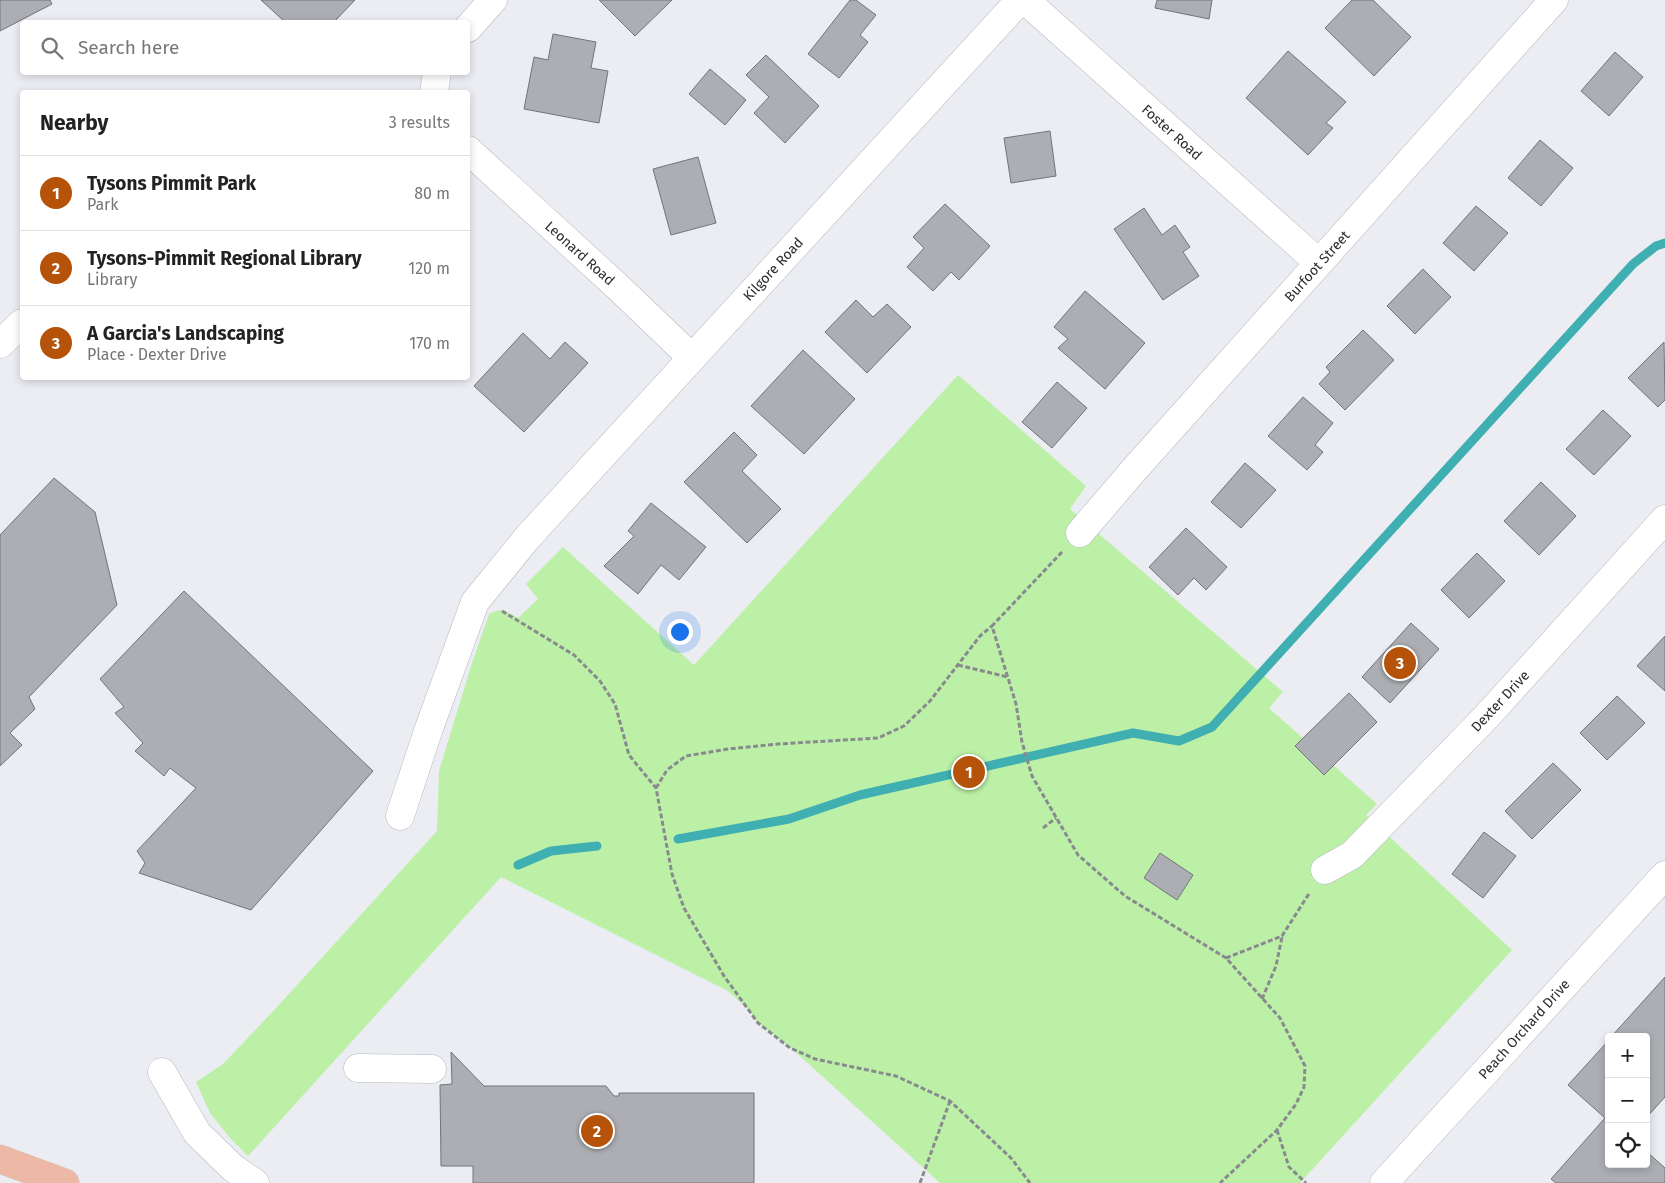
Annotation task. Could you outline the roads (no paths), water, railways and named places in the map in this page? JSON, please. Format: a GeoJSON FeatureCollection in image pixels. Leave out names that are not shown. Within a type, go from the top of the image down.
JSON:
{"type":"FeatureCollection","features":[{"type":"Feature","properties":{"kind":"main road"},"geometry":{"type":"LineString","coordinates":[[0,1159],[64,1183]]}},
{"type":"Feature","properties":{"kind":"street"},"geometry":{"type":"LineString","coordinates":[[470,26],[493,0]]}},
{"type":"Feature","properties":{"kind":"street","name":"Kilgore Road"},"geometry":{"type":"LineString","coordinates":[[400,816],[428,731],[475,602],[527,538],[1020,0]]}},
{"type":"Feature","properties":{"kind":"street","name":"Foster Road"},"geometry":{"type":"LineString","coordinates":[[1025,0],[1319,263]]}},
{"type":"Feature","properties":{"kind":"street","name":"Burfoot Street"},"geometry":{"type":"LineString","coordinates":[[1080,533],[1554,0]]}},
{"type":"Feature","properties":{"kind":"street"},"geometry":{"type":"LineString","coordinates":[[434,90],[437,75]]}},
{"type":"Feature","properties":{"kind":"street","name":"Leonard Road"},"geometry":{"type":"LineString","coordinates":[[470,152],[692,358]]}},
{"type":"Feature","properties":{"kind":"street"},"geometry":{"type":"LineString","coordinates":[[0,344],[20,325]]}},
{"type":"Feature","properties":{"kind":"street","name":"Dexter Drive"},"geometry":{"type":"LineString","coordinates":[[1325,870],[1352,855],[1481,722],[1665,519]]}},
{"type":"Feature","properties":{"kind":"street","name":"Peach Orchard Drive"},"geometry":{"type":"LineString","coordinates":[[1384,1183],[1665,875]]}},
{"type":"Feature","properties":{"kind":"street"},"geometry":{"type":"LineString","coordinates":[[358,1068],[432,1069]]}},
{"type":"Feature","properties":{"kind":"street"},"geometry":{"type":"LineString","coordinates":[[162,1072],[197,1133],[233,1168],[255,1183]]}},
{"type":"Feature","properties":{"kind":"waterway"},"geometry":{"type":"LineString","coordinates":[[678,839],[789,819],[860,795],[1133,733],[1179,741],[1212,727],[1633,264],[1656,246],[1665,243]]}},
{"type":"Feature","properties":{"kind":"waterway"},"geometry":{"type":"LineString","coordinates":[[518,865],[551,851],[597,846]]}},
{"type":"Feature","properties":{"kind":"place","name":"A Garcia's Landscaping"},"geometry":{"type":"Point","coordinates":[1400,663]}},
{"type":"Feature","properties":{"kind":"place","name":"Tysons Pimmit Park"},"geometry":{"type":"Point","coordinates":[969,772]}},
{"type":"Feature","properties":{"kind":"place","name":"Tysons-Pimmit Regional Library"},"geometry":{"type":"Point","coordinates":[597,1131]}}]}
